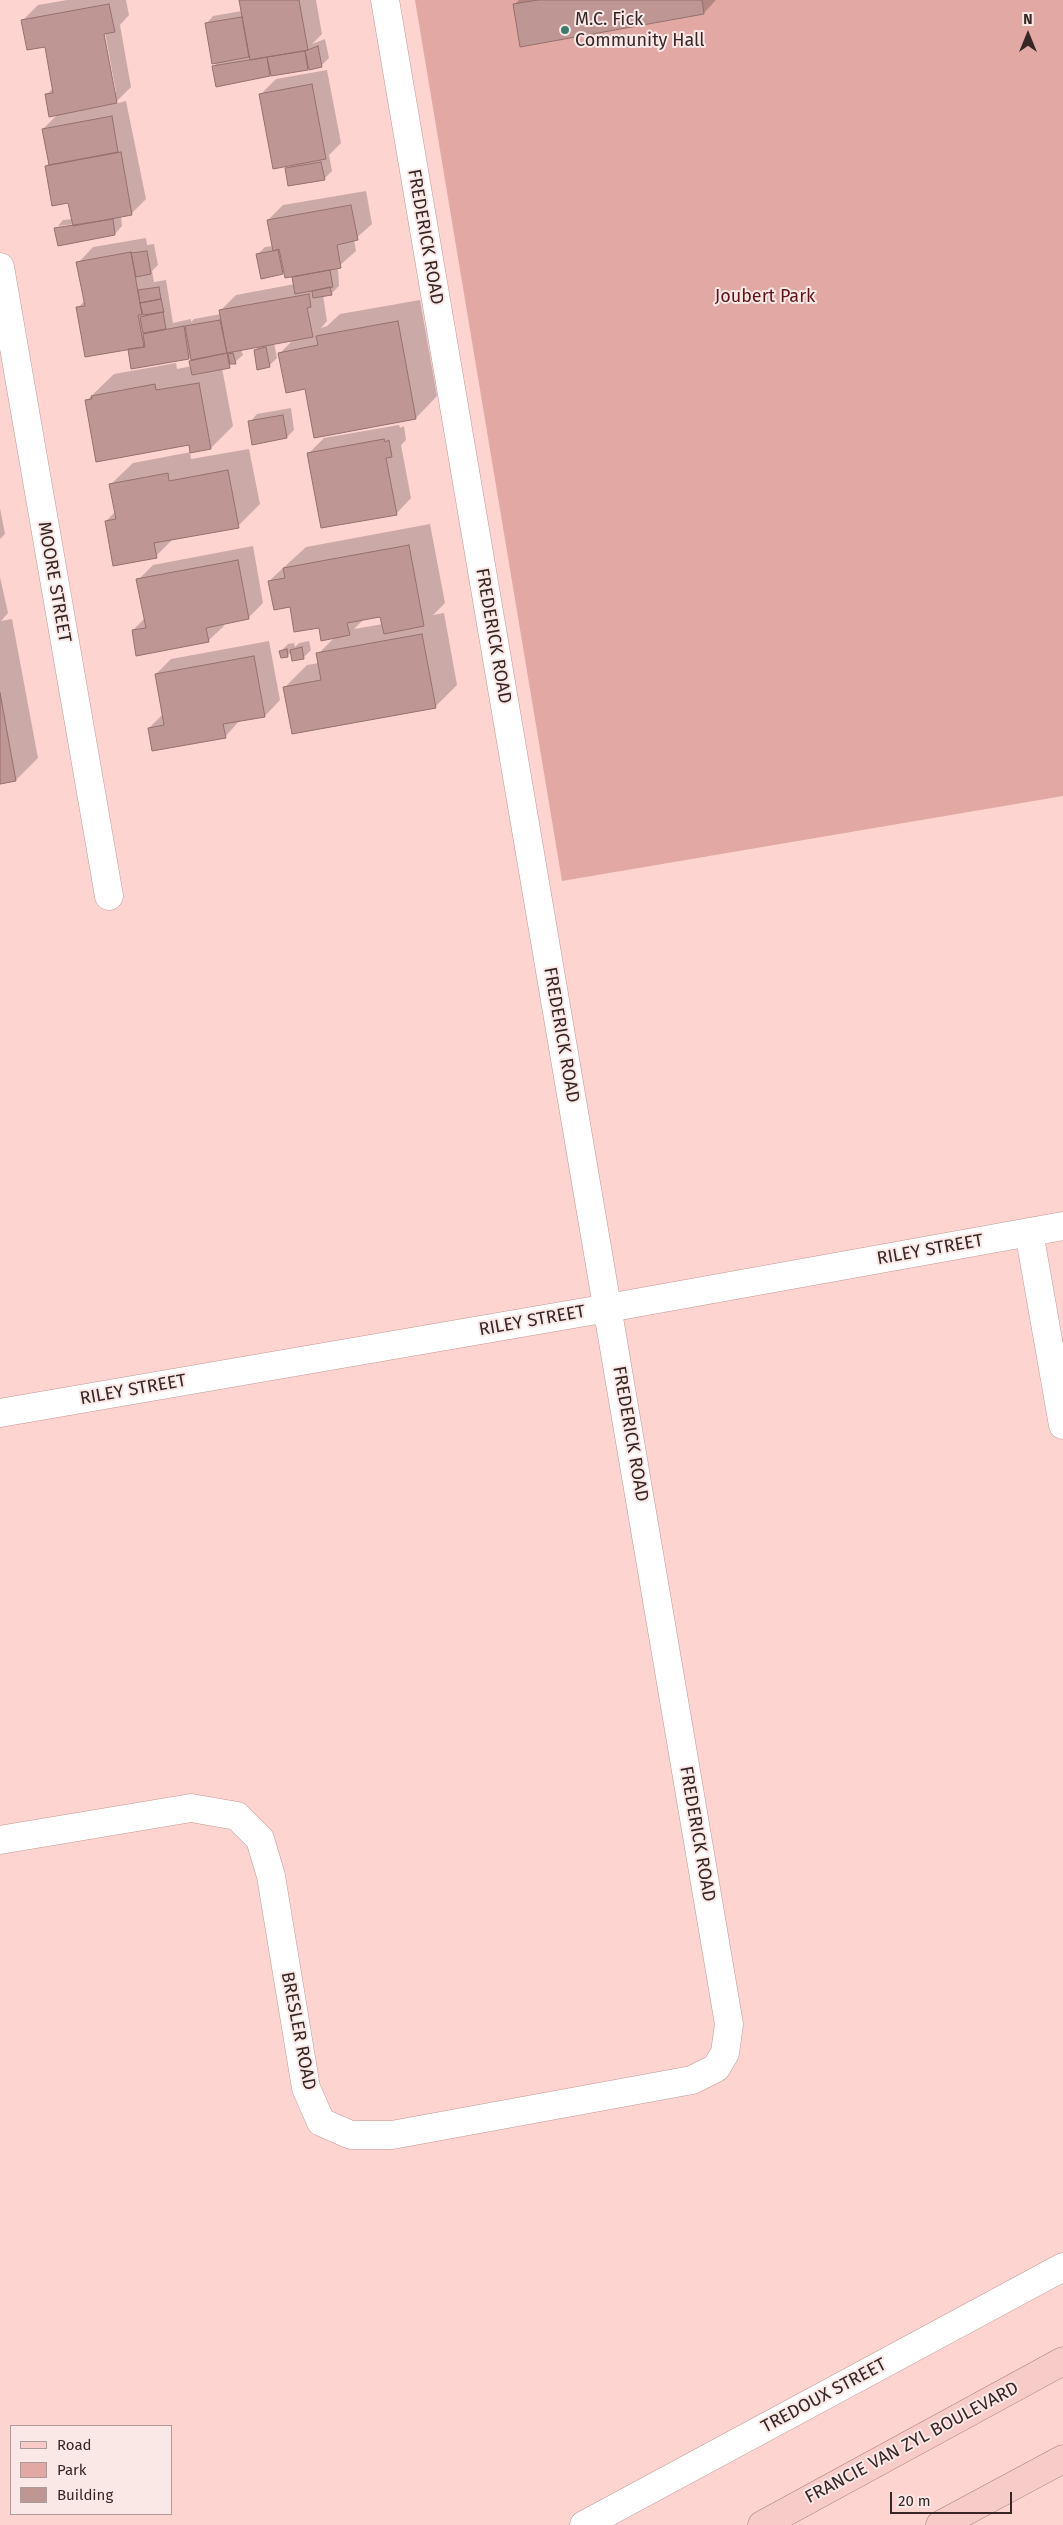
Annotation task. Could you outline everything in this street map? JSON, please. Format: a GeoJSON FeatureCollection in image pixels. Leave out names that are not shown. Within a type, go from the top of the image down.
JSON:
{"type":"FeatureCollection","features":[{"type":"Feature","properties":{"kind":"main road","name":"FRANCIE VAN ZYL BOULEVARD"},"geometry":{"type":"LineString","coordinates":[[762,2525],[1063,2362]]}},
{"type":"Feature","properties":{"kind":"main road"},"geometry":{"type":"LineString","coordinates":[[940,2525],[1063,2459]]}},
{"type":"Feature","properties":{"kind":"street","name":"FREDERICK ROAD"},"geometry":{"type":"LineString","coordinates":[[385,0],[729,2024],[725,2053],[716,2068]]}},
{"type":"Feature","properties":{"kind":"street","name":"MOORE STREET"},"geometry":{"type":"LineString","coordinates":[[0,267],[109,896]]}},
{"type":"Feature","properties":{"kind":"street","name":"RILEY STREET"},"geometry":{"type":"LineString","coordinates":[[0,1413],[608,1308],[1063,1226]]}},
{"type":"Feature","properties":{"kind":"street"},"geometry":{"type":"LineString","coordinates":[[1029,1232],[1063,1425]]}},
{"type":"Feature","properties":{"kind":"street","name":"BRESLER ROAD"},"geometry":{"type":"LineString","coordinates":[[0,1840],[191,1808],[237,1816],[260,1839],[271,1876],[306,2088],[321,2122],[351,2135],[392,2135],[692,2080],[716,2068]]}},
{"type":"Feature","properties":{"kind":"street","name":"TREDOUX STREET"},"geometry":{"type":"LineString","coordinates":[[584,2525],[1063,2267]]}},
{"type":"Feature","properties":{"kind":"green space","name":"Joubert Park"},"geometry":{"type":"Polygon","coordinates":[[[415,0],[1063,0],[1063,796],[562,881],[415,0]]]}},
{"type":"Feature","properties":{"kind":"building"},"geometry":{"type":"Polygon","coordinates":[[[239,0],[299,0],[308,50],[250,60],[239,0]]]}},
{"type":"Feature","properties":{"kind":"building","name":"M.C. Fick Community Hall"},"geometry":{"type":"Polygon","coordinates":[[[538,0],[702,0],[704,14],[520,47],[513,4],[538,0]]]}},
{"type":"Feature","properties":{"kind":"building"},"geometry":{"type":"Polygon","coordinates":[[[109,4],[115,32],[104,34],[117,103],[49,117],[45,94],[53,93],[45,47],[27,50],[21,20],[109,4]]]}},
{"type":"Feature","properties":{"kind":"building"},"geometry":{"type":"Polygon","coordinates":[[[242,17],[249,57],[212,64],[205,23],[242,17]]]}},
{"type":"Feature","properties":{"kind":"building"},"geometry":{"type":"Polygon","coordinates":[[[318,46],[322,67],[309,70],[305,51],[318,46]]]}},
{"type":"Feature","properties":{"kind":"building"},"geometry":{"type":"Polygon","coordinates":[[[305,51],[308,70],[271,76],[267,57],[305,51]]]}},
{"type":"Feature","properties":{"kind":"building"},"geometry":{"type":"Polygon","coordinates":[[[267,57],[270,76],[216,87],[212,66],[267,57]]]}},
{"type":"Feature","properties":{"kind":"building"},"geometry":{"type":"Polygon","coordinates":[[[312,84],[326,159],[273,169],[259,94],[312,84]]]}},
{"type":"Feature","properties":{"kind":"building"},"geometry":{"type":"Polygon","coordinates":[[[112,116],[118,152],[49,165],[42,129],[112,116]]]}},
{"type":"Feature","properties":{"kind":"building"},"geometry":{"type":"Polygon","coordinates":[[[121,152],[132,215],[73,226],[68,203],[52,206],[45,166],[121,152]]]}},
{"type":"Feature","properties":{"kind":"building"},"geometry":{"type":"Polygon","coordinates":[[[321,162],[325,180],[288,186],[285,168],[321,162]]]}},
{"type":"Feature","properties":{"kind":"building"},"geometry":{"type":"Polygon","coordinates":[[[351,205],[358,240],[337,245],[341,268],[285,278],[279,249],[273,251],[267,220],[351,205]]]}},
{"type":"Feature","properties":{"kind":"building"},"geometry":{"type":"Polygon","coordinates":[[[113,219],[115,235],[58,246],[54,228],[113,219]]]}},
{"type":"Feature","properties":{"kind":"building"},"geometry":{"type":"Polygon","coordinates":[[[278,250],[283,274],[261,279],[256,254],[278,250]]]}},
{"type":"Feature","properties":{"kind":"building"},"geometry":{"type":"Polygon","coordinates":[[[147,251],[151,274],[136,277],[131,253],[147,251]]]}},
{"type":"Feature","properties":{"kind":"building"},"geometry":{"type":"Polygon","coordinates":[[[131,252],[142,315],[138,315],[144,347],[85,357],[76,307],[85,306],[76,262],[131,252]]]}},
{"type":"Feature","properties":{"kind":"building"},"geometry":{"type":"Polygon","coordinates":[[[330,270],[333,287],[295,294],[292,277],[330,270]]]}},
{"type":"Feature","properties":{"kind":"building"},"geometry":{"type":"Polygon","coordinates":[[[159,287],[161,299],[140,303],[138,290],[159,287]]]}},
{"type":"Feature","properties":{"kind":"building"},"geometry":{"type":"Polygon","coordinates":[[[330,287],[332,295],[313,298],[312,291],[330,287]]]}},
{"type":"Feature","properties":{"kind":"building"},"geometry":{"type":"Polygon","coordinates":[[[309,294],[311,307],[307,308],[313,337],[227,353],[219,310],[309,294]]]}},
{"type":"Feature","properties":{"kind":"building"},"geometry":{"type":"Polygon","coordinates":[[[161,299],[164,312],[143,315],[140,303],[161,299]]]}},
{"type":"Feature","properties":{"kind":"building"},"geometry":{"type":"Polygon","coordinates":[[[163,312],[166,329],[143,333],[140,317],[163,312]]]}},
{"type":"Feature","properties":{"kind":"building"},"geometry":{"type":"Polygon","coordinates":[[[220,320],[227,353],[191,360],[185,326],[220,320]]]}},
{"type":"Feature","properties":{"kind":"building"},"geometry":{"type":"Polygon","coordinates":[[[398,321],[416,419],[314,438],[305,389],[286,393],[278,353],[318,345],[316,336],[398,321]]]}},
{"type":"Feature","properties":{"kind":"building"},"geometry":{"type":"Polygon","coordinates":[[[184,326],[189,359],[131,369],[128,349],[145,347],[143,334],[184,326]]]}},
{"type":"Feature","properties":{"kind":"building"},"geometry":{"type":"Polygon","coordinates":[[[266,347],[270,367],[257,370],[254,350],[266,347]]]}},
{"type":"Feature","properties":{"kind":"building"},"geometry":{"type":"Polygon","coordinates":[[[227,353],[230,368],[192,375],[189,361],[227,353]]]}},
{"type":"Feature","properties":{"kind":"building"},"geometry":{"type":"Polygon","coordinates":[[[233,353],[236,364],[230,364],[228,354],[233,353]]]}},
{"type":"Feature","properties":{"kind":"building"},"geometry":{"type":"Polygon","coordinates":[[[199,383],[211,449],[190,453],[189,445],[96,462],[85,400],[92,399],[91,396],[155,384],[156,390],[199,383]]]}},
{"type":"Feature","properties":{"kind":"building"},"geometry":{"type":"Polygon","coordinates":[[[283,415],[287,438],[252,445],[248,421],[283,415]]]}},
{"type":"Feature","properties":{"kind":"building"},"geometry":{"type":"Polygon","coordinates":[[[384,439],[385,442],[389,440],[392,457],[386,458],[397,515],[321,528],[307,453],[384,439]]]}},
{"type":"Feature","properties":{"kind":"building"},"geometry":{"type":"Polygon","coordinates":[[[228,470],[239,528],[154,543],[157,558],[113,566],[105,521],[116,519],[109,484],[168,473],[169,481],[228,470]]]}},
{"type":"Feature","properties":{"kind":"building"},"geometry":{"type":"Polygon","coordinates":[[[409,545],[424,626],[384,634],[380,617],[347,623],[350,635],[321,641],[319,628],[294,632],[290,607],[274,610],[268,581],[285,578],[283,568],[409,545]]]}},
{"type":"Feature","properties":{"kind":"building"},"geometry":{"type":"Polygon","coordinates":[[[238,560],[249,619],[206,628],[209,642],[136,656],[132,630],[146,628],[136,579],[238,560]]]}},
{"type":"Feature","properties":{"kind":"building"},"geometry":{"type":"Polygon","coordinates":[[[422,634],[436,708],[292,734],[283,687],[321,680],[316,653],[422,634]]]}},
{"type":"Feature","properties":{"kind":"building"},"geometry":{"type":"Polygon","coordinates":[[[302,647],[304,659],[292,661],[290,650],[302,647]]]}},
{"type":"Feature","properties":{"kind":"building"},"geometry":{"type":"Polygon","coordinates":[[[287,649],[288,657],[281,658],[279,651],[287,649]]]}},
{"type":"Feature","properties":{"kind":"building"},"geometry":{"type":"Polygon","coordinates":[[[254,656],[265,717],[223,724],[226,738],[152,751],[148,728],[164,725],[155,674],[254,656]]]}},
{"type":"Feature","properties":{"kind":"building"},"geometry":{"type":"Polygon","coordinates":[[[0,693],[16,781],[0,784],[0,693]]]}},
{"type":"Feature","properties":{"kind":"place","name":"M.C. Fick Community Hall"},"geometry":{"type":"Point","coordinates":[565,30]}}]}
